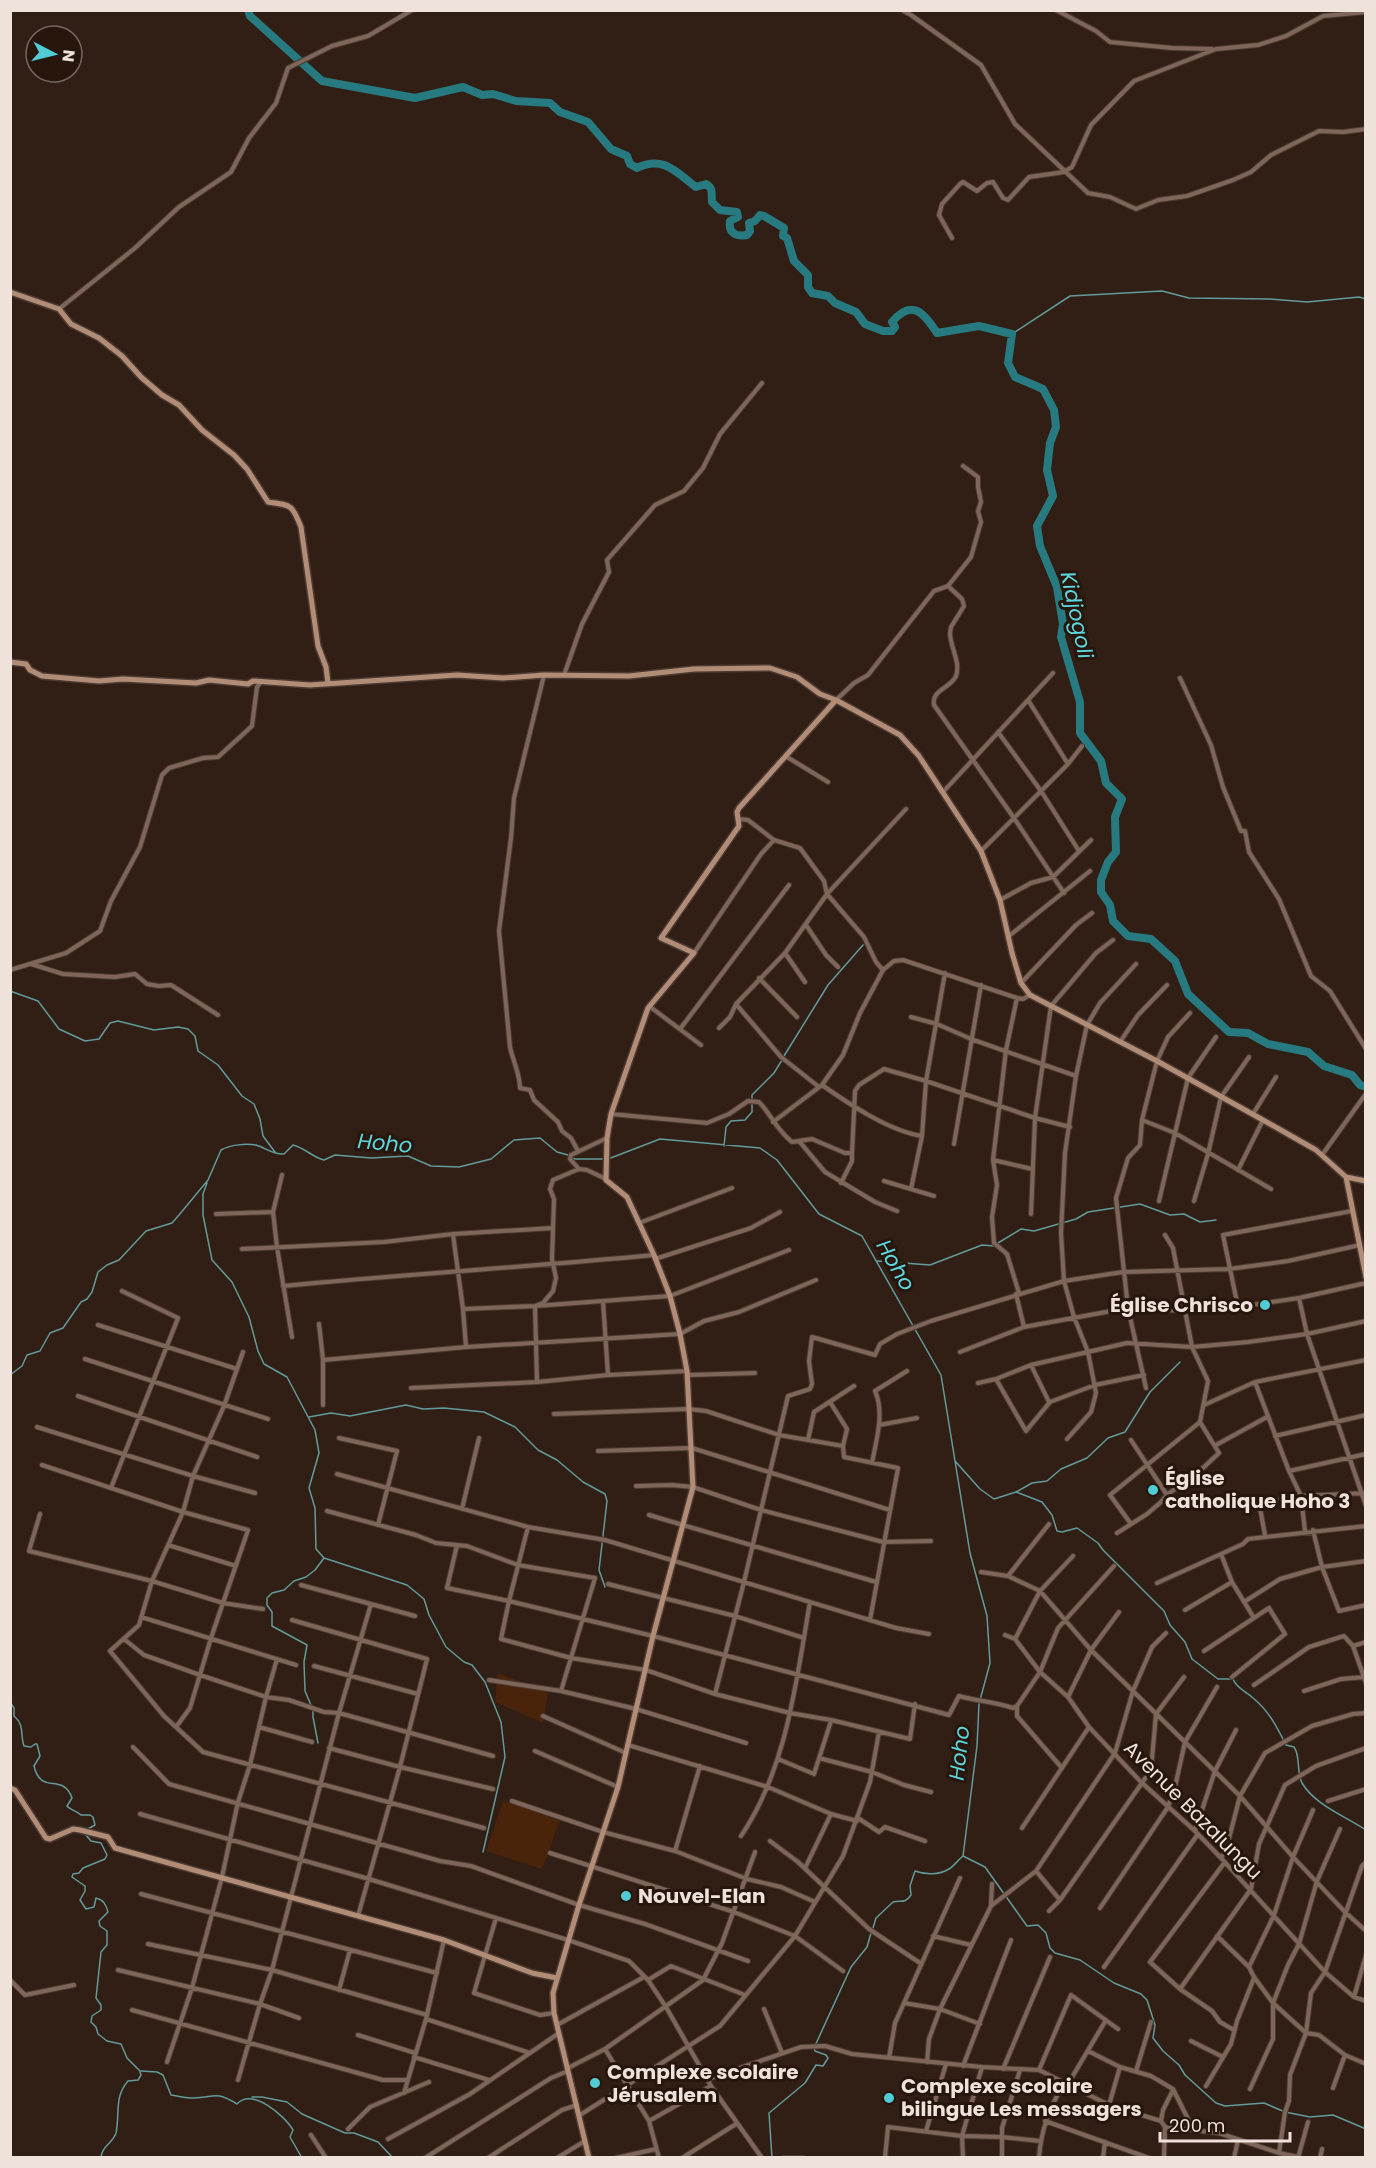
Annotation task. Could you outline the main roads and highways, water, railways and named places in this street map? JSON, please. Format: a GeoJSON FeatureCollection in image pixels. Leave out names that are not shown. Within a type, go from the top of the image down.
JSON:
{"type":"FeatureCollection","features":[{"type":"Feature","properties":{"kind":"waterway","name":"Kidjogoli"},"geometry":{"type":"LineString","coordinates":[[248,10],[250,16],[322,81],[415,98],[463,87],[482,95],[493,94],[516,101],[550,103],[560,112],[588,122],[611,149],[627,156],[630,164],[637,168],[646,164],[662,164],[696,187],[706,184],[709,186],[712,192],[712,202],[720,210],[737,212],[738,217],[730,221],[730,229],[734,233],[747,235],[750,231],[749,223],[755,221],[760,215],[784,228],[783,236],[787,238],[794,261],[808,275],[808,287],[812,293],[828,296],[835,303],[856,312],[865,324],[883,331],[892,331],[895,327],[892,322],[899,315],[912,310],[922,314],[937,333],[979,326],[1012,334],[1008,363],[1015,377],[1043,389],[1054,410],[1056,427],[1050,443],[1047,470],[1053,496],[1037,526],[1040,546],[1057,587],[1063,624],[1061,637],[1080,702],[1080,733],[1101,761],[1106,783],[1122,799],[1115,817],[1116,852],[1108,862],[1101,880],[1101,892],[1110,905],[1113,921],[1128,936],[1151,939],[1175,961],[1188,994],[1229,1032],[1248,1033],[1268,1044],[1308,1052],[1324,1066],[1352,1075],[1360,1085],[1366,1087]]}},
{"type":"Feature","properties":{"kind":"waterway"},"geometry":{"type":"LineString","coordinates":[[1012,334],[1070,296],[1162,291],[1189,298],[1307,302],[1359,297],[1366,299]]}},
{"type":"Feature","properties":{"kind":"waterway"},"geometry":{"type":"LineString","coordinates":[[784,1056],[828,985],[863,945]]}},
{"type":"Feature","properties":{"kind":"waterway","name":"Hoho"},"geometry":{"type":"LineString","coordinates":[[10,991],[38,1001],[59,1029],[85,1041],[99,1039],[110,1023],[118,1021],[154,1030],[178,1027],[188,1029],[195,1036],[198,1051],[218,1065],[242,1096],[254,1104],[263,1136],[275,1152]]}},
{"type":"Feature","properties":{"kind":"waterway"},"geometry":{"type":"LineString","coordinates":[[724,1146],[726,1127],[731,1121],[745,1120],[752,1112],[752,1095],[774,1073],[782,1060]]}},
{"type":"Feature","properties":{"kind":"waterway"},"geometry":{"type":"LineString","coordinates":[[10,1375],[22,1366],[27,1355],[40,1351],[50,1333],[63,1328],[81,1302],[87,1299],[92,1292],[98,1272],[119,1260],[146,1231],[172,1223],[208,1180],[221,1150],[225,1148],[252,1144],[284,1154],[293,1145],[324,1160],[335,1155],[371,1158],[408,1156],[431,1166],[459,1167],[491,1159],[514,1140],[540,1138],[557,1152],[568,1155]]}},
{"type":"Feature","properties":{"kind":"waterway","name":"Hoho"},"geometry":{"type":"LineString","coordinates":[[608,1159],[660,1139],[760,1148],[777,1160],[819,1214],[862,1236],[941,1375],[970,1553],[987,1616],[990,1663],[979,1704],[977,1746],[963,1856],[945,1871],[928,1874],[915,1871],[909,1898],[905,1901],[893,1902],[876,1918],[873,1928]]}},
{"type":"Feature","properties":{"kind":"waterway","name":"Hoho"},"geometry":{"type":"LineString","coordinates":[[572,1158],[603,1159]]}},
{"type":"Feature","properties":{"kind":"waterway"},"geometry":{"type":"LineString","coordinates":[[207,1183],[203,1194],[203,1215],[212,1260],[232,1282],[249,1317],[264,1364],[287,1377],[315,1430],[319,1453],[309,1488],[315,1508],[316,1549],[324,1558],[407,1585],[424,1599],[429,1615],[446,1647],[464,1662],[472,1665],[485,1682],[501,1722],[505,1757],[483,1852]]}},
{"type":"Feature","properties":{"kind":"waterway"},"geometry":{"type":"LineString","coordinates":[[998,1243],[1021,1229],[1034,1231],[1076,1219],[1088,1212],[1140,1204],[1170,1215],[1184,1214],[1200,1222],[1216,1220]]}},
{"type":"Feature","properties":{"kind":"waterway"},"geometry":{"type":"LineString","coordinates":[[877,1261],[930,1265],[982,1245],[994,1246]]}},
{"type":"Feature","properties":{"kind":"waterway"},"geometry":{"type":"LineString","coordinates":[[955,1461],[980,1489],[994,1499],[1016,1492],[1032,1483],[1047,1481],[1061,1469],[1087,1458],[1108,1438],[1125,1432],[1150,1392],[1180,1362]]}},
{"type":"Feature","properties":{"kind":"waterway"},"geometry":{"type":"LineString","coordinates":[[309,1417],[331,1413],[350,1416],[406,1405],[423,1409],[444,1408],[484,1412],[515,1427],[538,1450],[557,1460],[583,1482],[605,1494],[607,1501],[599,1570],[605,1587]]}},
{"type":"Feature","properties":{"kind":"waterway"},"geometry":{"type":"LineString","coordinates":[[1016,1492],[1042,1502],[1052,1515],[1057,1531],[1077,1528],[1098,1543],[1164,1611],[1170,1625],[1185,1642],[1192,1659],[1218,1679],[1233,1679],[1239,1688],[1264,1708],[1286,1745],[1294,1747],[1300,1778],[1308,1791],[1322,1804],[1366,1830]]}},
{"type":"Feature","properties":{"kind":"waterway"},"geometry":{"type":"LineString","coordinates":[[318,1743],[313,1710],[305,1691],[304,1662],[307,1645],[272,1626],[272,1612],[267,1605],[267,1598],[272,1593],[284,1590],[294,1581],[306,1577],[324,1558]]}},
{"type":"Feature","properties":{"kind":"waterway"},"geometry":{"type":"LineString","coordinates":[[10,1702],[14,1708],[14,1716],[21,1727],[24,1746],[31,1747],[37,1744],[40,1756],[34,1766],[37,1775],[42,1780],[58,1784],[68,1790],[72,1798],[68,1807],[81,1815],[93,1817],[95,1825],[86,1830]]}},
{"type":"Feature","properties":{"kind":"waterway"},"geometry":{"type":"LineString","coordinates":[[85,1834],[91,1841],[101,1843],[107,1855],[105,1859],[83,1868],[72,1877],[85,1886],[80,1900],[86,1909],[94,1907],[96,1898],[104,1903],[108,1912],[99,1921],[100,1926],[107,1931],[107,1945],[101,1952],[96,1998],[101,2005],[101,2010],[92,2016],[91,2022],[98,2034],[107,2041],[121,2044],[127,2058],[140,2071]]}},
{"type":"Feature","properties":{"kind":"waterway"},"geometry":{"type":"LineString","coordinates":[[963,1856],[985,1867],[1027,1926],[1038,1925],[1046,1933],[1050,1948],[1055,1953],[1080,1960],[1114,1983],[1141,1994],[1147,2000],[1155,2025],[1153,2038],[1163,2051],[1179,2065],[1185,2075],[1216,2103],[1225,2106],[1264,2103],[1285,2112],[1310,2117],[1333,2115],[1366,2129]]}},
{"type":"Feature","properties":{"kind":"waterway","name":"Hoho"},"geometry":{"type":"LineString","coordinates":[[772,2158],[769,2113],[805,2083],[816,2065],[823,2066],[828,2058],[815,2051],[814,2048],[851,1967],[867,1947],[871,1933]]}},
{"type":"Feature","properties":{"kind":"waterway"},"geometry":{"type":"LineString","coordinates":[[141,2071],[157,2072],[163,2075],[171,2095],[191,2098],[218,2096],[237,2104],[251,2099],[268,2105],[293,2130],[290,2137],[302,2158]]}},
{"type":"Feature","properties":{"kind":"waterway"},"geometry":{"type":"LineString","coordinates":[[101,2158],[103,2151],[116,2133],[121,2093],[128,2081],[138,2080],[140,2072]]}},
{"type":"Feature","properties":{"kind":"waterway"},"geometry":{"type":"LineString","coordinates":[[252,2097],[287,2102],[302,2114],[345,2133],[354,2133],[378,2142],[393,2158]]}},
{"type":"Feature","properties":{"kind":"place","name":"Église Chrisco"},"geometry":{"type":"Point","coordinates":[1265,1305]}},
{"type":"Feature","properties":{"kind":"place","name":"Église catholique Hoho 3"},"geometry":{"type":"Point","coordinates":[1153,1490]}},
{"type":"Feature","properties":{"kind":"place","name":"Nouvel-Elan"},"geometry":{"type":"Point","coordinates":[626,1896]}},
{"type":"Feature","properties":{"kind":"place","name":"Complexe scolaire Jérusalem"},"geometry":{"type":"Point","coordinates":[595,2083]}},
{"type":"Feature","properties":{"kind":"place","name":"Complexe scolaire bilingue Les messagers"},"geometry":{"type":"Point","coordinates":[889,2098]}}]}
